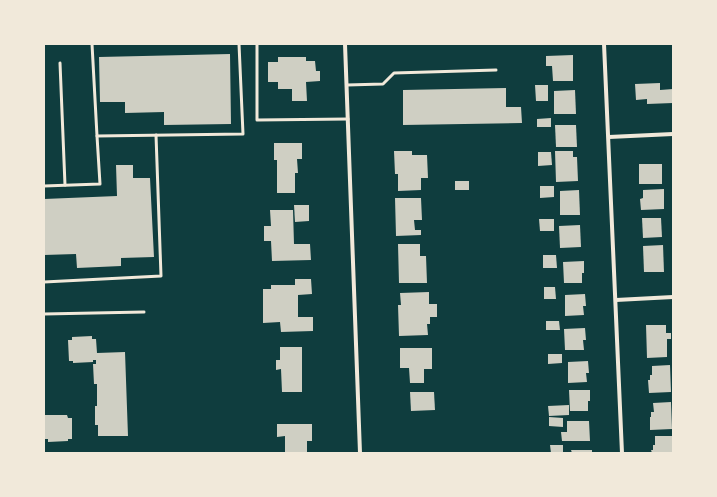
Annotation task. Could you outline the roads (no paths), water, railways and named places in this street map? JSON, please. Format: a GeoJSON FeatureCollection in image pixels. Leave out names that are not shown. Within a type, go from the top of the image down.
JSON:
{"type":"FeatureCollection","features":[{"type":"Feature","properties":{"kind":"street"},"geometry":{"type":"LineString","coordinates":[[345,44],[360,453]]}},
{"type":"Feature","properties":{"kind":"street"},"geometry":{"type":"LineString","coordinates":[[604,44],[622,453]]}},
{"type":"Feature","properties":{"kind":"street"},"geometry":{"type":"LineString","coordinates":[[609,137],[673,134]]}},
{"type":"Feature","properties":{"kind":"street"},"geometry":{"type":"LineString","coordinates":[[616,300],[673,296]]}},
{"type":"Feature","properties":{"kind":"lane"},"geometry":{"type":"LineString","coordinates":[[44,186],[100,184],[92,44]]}},
{"type":"Feature","properties":{"kind":"lane"},"geometry":{"type":"LineString","coordinates":[[97,136],[243,134],[239,44]]}},
{"type":"Feature","properties":{"kind":"lane"},"geometry":{"type":"LineString","coordinates":[[257,44],[257,120],[348,119]]}},
{"type":"Feature","properties":{"kind":"lane"},"geometry":{"type":"LineString","coordinates":[[60,63],[65,185]]}},
{"type":"Feature","properties":{"kind":"lane"},"geometry":{"type":"LineString","coordinates":[[347,85],[383,84],[394,73],[496,70]]}},
{"type":"Feature","properties":{"kind":"lane"},"geometry":{"type":"LineString","coordinates":[[44,282],[161,276],[156,135]]}},
{"type":"Feature","properties":{"kind":"lane"},"geometry":{"type":"LineString","coordinates":[[44,314],[144,312]]}}]}
